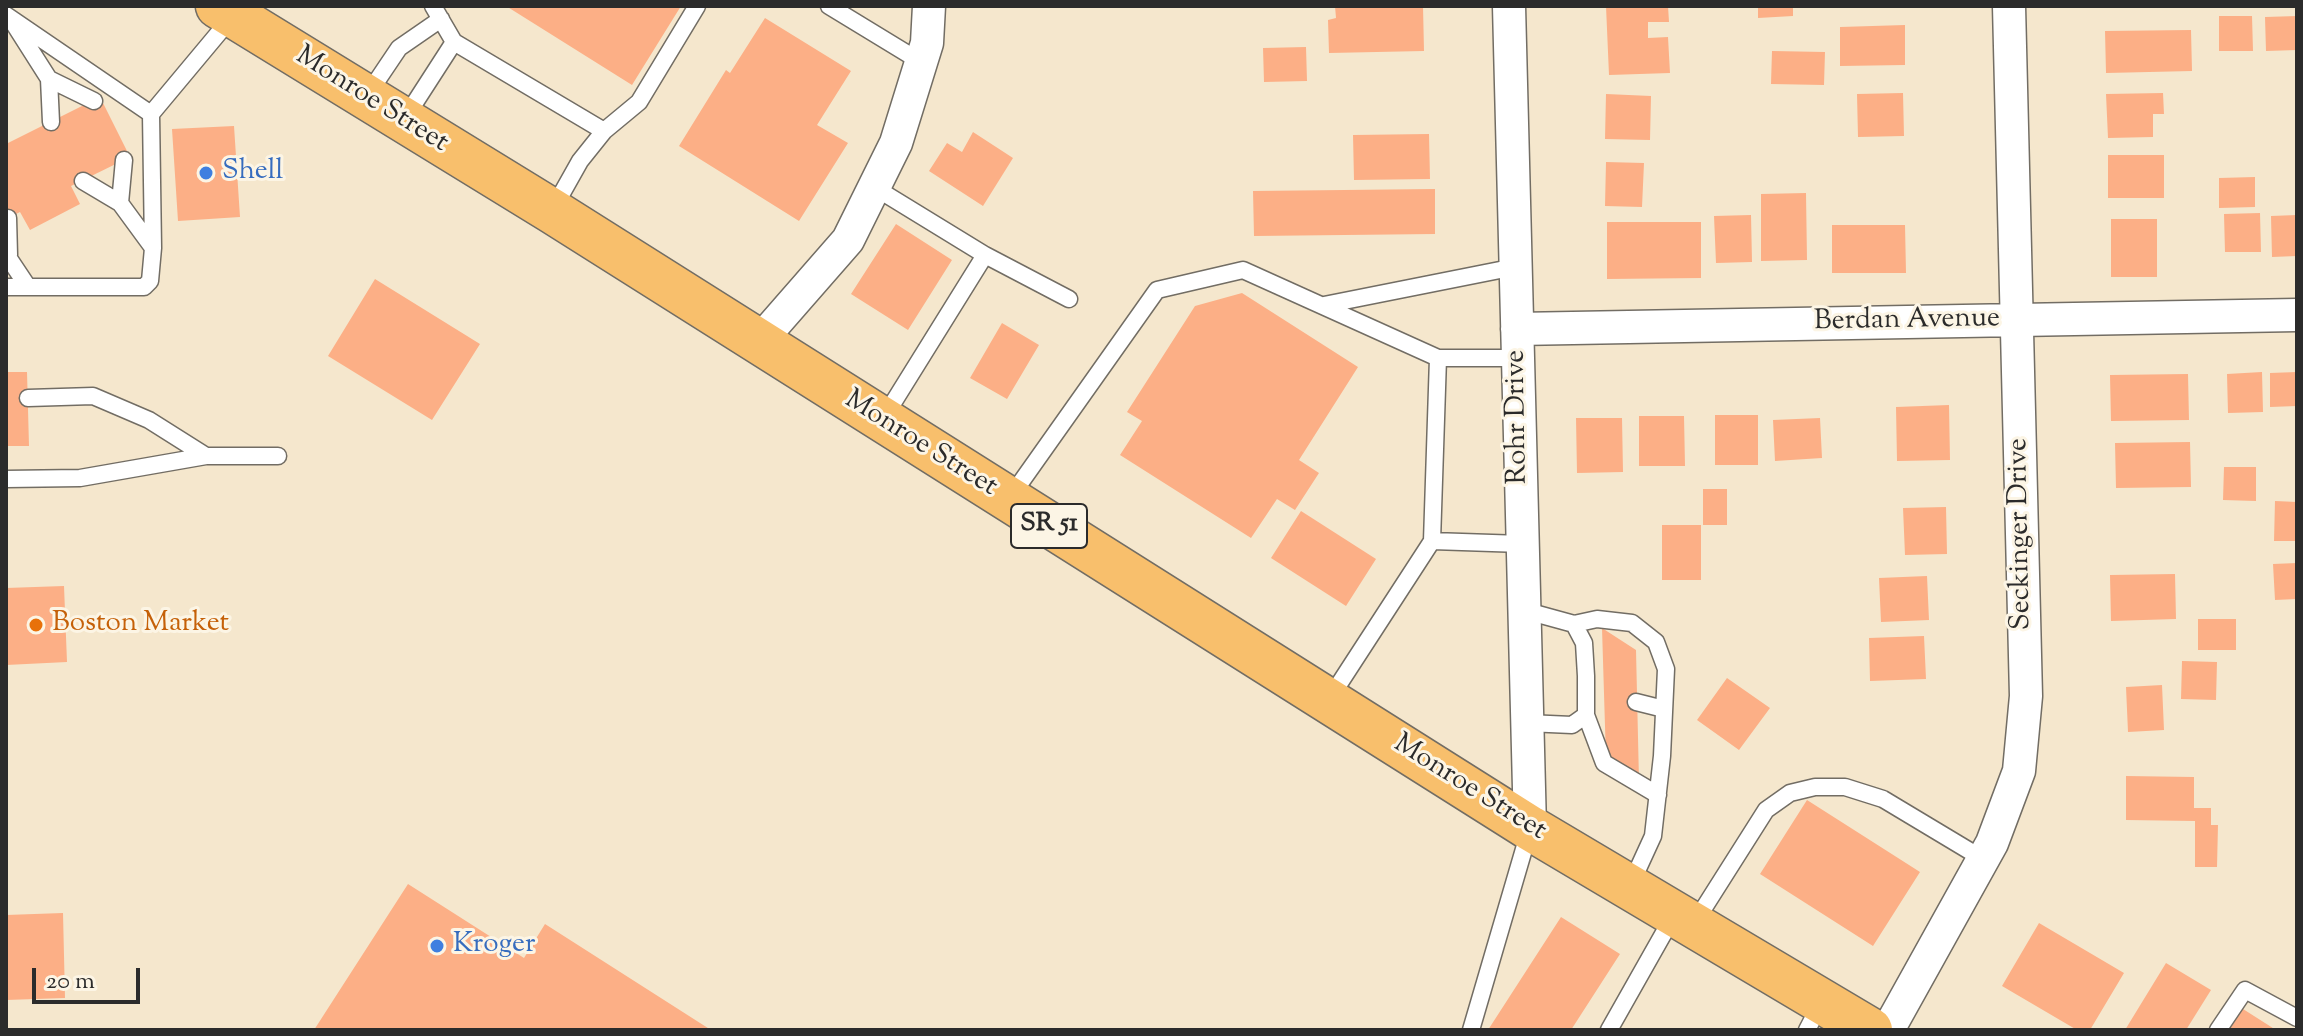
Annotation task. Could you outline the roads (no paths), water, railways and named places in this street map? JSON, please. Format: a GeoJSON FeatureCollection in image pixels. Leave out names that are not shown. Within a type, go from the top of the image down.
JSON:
{"type":"FeatureCollection","features":[{"type":"Feature","properties":{"kind":"main road","name":"Monroe Street"},"geometry":{"type":"LineString","coordinates":[[225,11],[552,211],[1530,828],[1684,920],[1814,1016],[1870,1030]]}},
{"type":"Feature","properties":{"kind":"street"},"geometry":{"type":"LineString","coordinates":[[758,343],[848,240],[896,143],[927,43],[929,6]]}},
{"type":"Feature","properties":{"kind":"street","name":"Rohr Drive"},"geometry":{"type":"LineString","coordinates":[[1509,6],[1530,828]]}},
{"type":"Feature","properties":{"kind":"street","name":"Seckinger Drive"},"geometry":{"type":"LineString","coordinates":[[1888,1030],[1983,859],[2019,771],[2026,696],[2009,6]]}},
{"type":"Feature","properties":{"kind":"street","name":"Berdan Avenue"},"geometry":{"type":"LineString","coordinates":[[1517,344],[2018,320],[2297,315]]}},
{"type":"Feature","properties":{"kind":"lane"},"geometry":{"type":"LineString","coordinates":[[552,211],[580,161],[604,131],[639,102],[697,6]]}},
{"type":"Feature","properties":{"kind":"lane"},"geometry":{"type":"LineString","coordinates":[[829,6],[921,62]]}},
{"type":"Feature","properties":{"kind":"lane"},"geometry":{"type":"LineString","coordinates":[[6,287],[144,287],[152,273],[151,114],[225,11]]}},
{"type":"Feature","properties":{"kind":"lane"},"geometry":{"type":"LineString","coordinates":[[366,98],[399,48],[437,13],[454,42],[604,131]]}},
{"type":"Feature","properties":{"kind":"lane"},"geometry":{"type":"LineString","coordinates":[[9,17],[151,114]]}},
{"type":"Feature","properties":{"kind":"lane"},"geometry":{"type":"LineString","coordinates":[[9,17],[49,79],[51,122]]}},
{"type":"Feature","properties":{"kind":"lane"},"geometry":{"type":"LineString","coordinates":[[403,122],[454,42]]}},
{"type":"Feature","properties":{"kind":"lane"},"geometry":{"type":"LineString","coordinates":[[49,79],[94,101]]}},
{"type":"Feature","properties":{"kind":"lane"},"geometry":{"type":"LineString","coordinates":[[120,203],[124,160]]}},
{"type":"Feature","properties":{"kind":"lane"},"geometry":{"type":"LineString","coordinates":[[83,181],[120,203],[153,248]]}},
{"type":"Feature","properties":{"kind":"lane"},"geometry":{"type":"LineString","coordinates":[[874,187],[985,255],[1069,299]]}},
{"type":"Feature","properties":{"kind":"lane"},"geometry":{"type":"LineString","coordinates":[[8,218],[8,255],[28,287]]}},
{"type":"Feature","properties":{"kind":"lane"},"geometry":{"type":"LineString","coordinates":[[882,421],[985,255]]}},
{"type":"Feature","properties":{"kind":"lane"},"geometry":{"type":"LineString","coordinates":[[1324,305],[1515,267]]}},
{"type":"Feature","properties":{"kind":"lane"},"geometry":{"type":"LineString","coordinates":[[1008,500],[1157,290],[1243,270],[1438,358],[1517,344]]}},
{"type":"Feature","properties":{"kind":"lane"},"geometry":{"type":"LineString","coordinates":[[1328,701],[1432,541],[1438,358]]}},
{"type":"Feature","properties":{"kind":"lane"},"geometry":{"type":"LineString","coordinates":[[28,398],[93,396],[149,420],[206,456]]}},
{"type":"Feature","properties":{"kind":"lane"},"geometry":{"type":"LineString","coordinates":[[6,479],[80,478],[206,456],[278,456]]}},
{"type":"Feature","properties":{"kind":"lane"},"geometry":{"type":"LineString","coordinates":[[1432,541],[1522,544]]}},
{"type":"Feature","properties":{"kind":"lane"},"geometry":{"type":"LineString","coordinates":[[1523,610],[1574,624],[1597,619],[1632,623],[1656,642],[1666,669],[1658,795],[1653,836],[1629,887]]}},
{"type":"Feature","properties":{"kind":"lane"},"geometry":{"type":"LineString","coordinates":[[1574,624],[1584,643],[1586,715],[1604,763],[1658,795]]}},
{"type":"Feature","properties":{"kind":"lane"},"geometry":{"type":"LineString","coordinates":[[1586,687],[1604,693]]}},
{"type":"Feature","properties":{"kind":"lane"},"geometry":{"type":"LineString","coordinates":[[1636,702],[1664,709]]}},
{"type":"Feature","properties":{"kind":"lane"},"geometry":{"type":"LineString","coordinates":[[1527,723],[1572,725],[1586,715]]}},
{"type":"Feature","properties":{"kind":"lane"},"geometry":{"type":"LineString","coordinates":[[1609,1030],[1684,920],[1766,810],[1790,793],[1815,787],[1845,787],[1883,799],[1983,859]]}},
{"type":"Feature","properties":{"kind":"lane"},"geometry":{"type":"LineString","coordinates":[[1471,1030],[1530,828]]}},
{"type":"Feature","properties":{"kind":"lane"},"geometry":{"type":"LineString","coordinates":[[2218,1030],[2245,990],[2297,1018]]}},
{"type":"Feature","properties":{"kind":"place","name":"Shell"},"geometry":{"type":"Point","coordinates":[206,173]}},
{"type":"Feature","properties":{"kind":"place","name":"Boston Market"},"geometry":{"type":"Point","coordinates":[36,625]}},
{"type":"Feature","properties":{"kind":"place","name":"Kroger"},"geometry":{"type":"Point","coordinates":[437,946]}}]}
